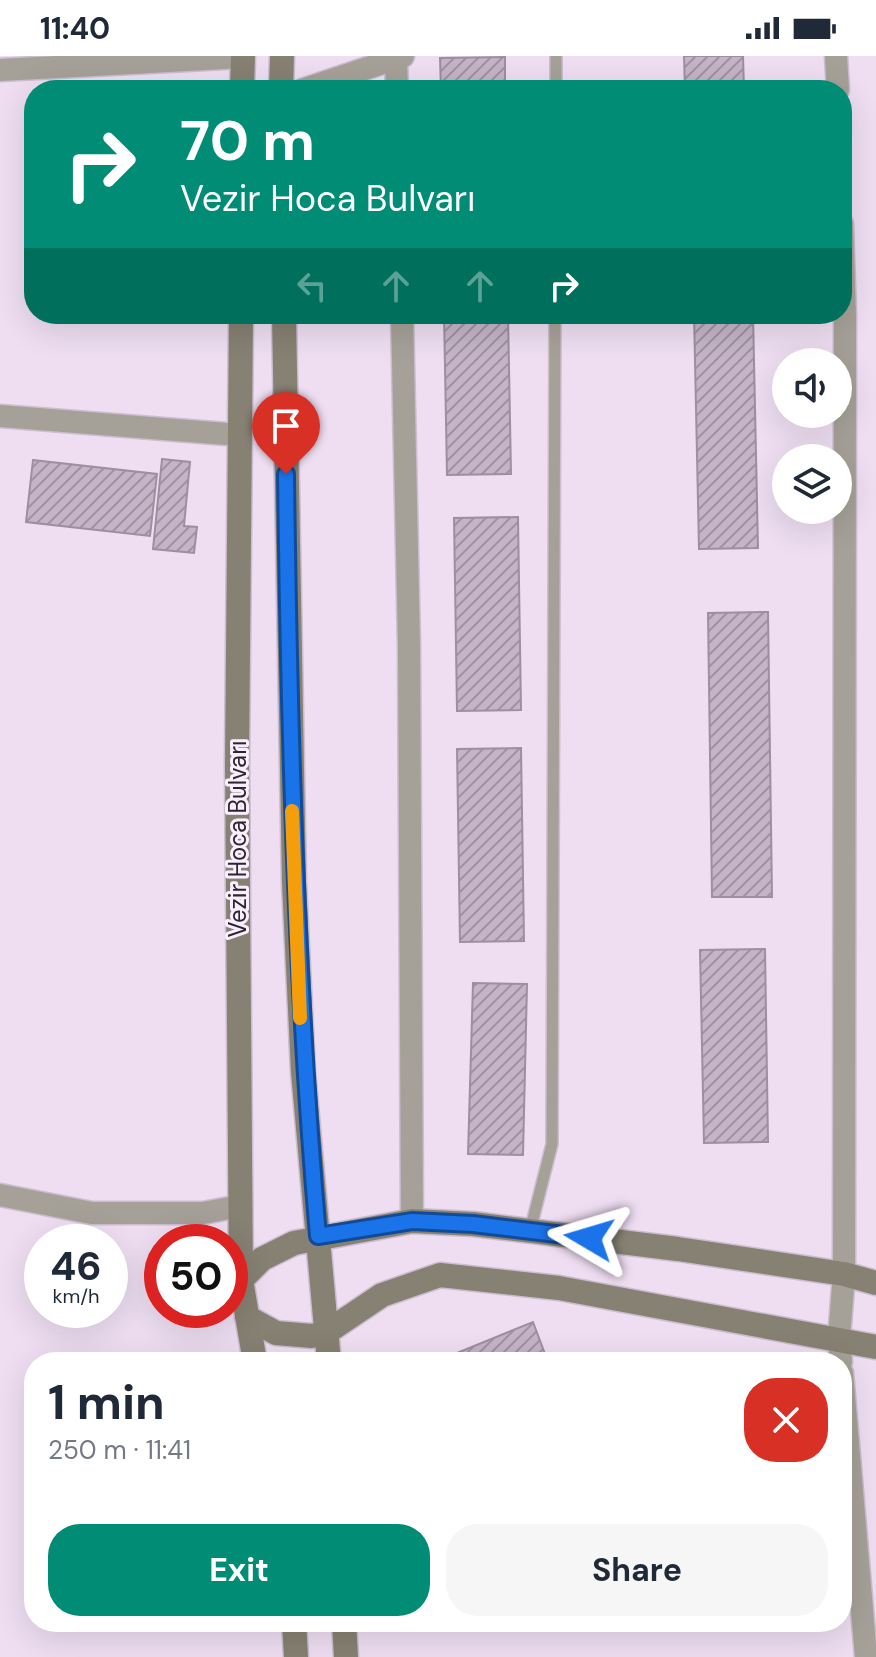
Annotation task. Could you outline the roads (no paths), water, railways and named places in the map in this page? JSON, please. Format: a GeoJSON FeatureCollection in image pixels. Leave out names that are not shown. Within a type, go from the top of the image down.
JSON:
{"type":"FeatureCollection","features":[{"type":"Feature","properties":{"kind":"main road"},"geometry":{"type":"LineString","coordinates":[[281,80],[282,56]]}},
{"type":"Feature","properties":{"kind":"main road"},"geometry":{"type":"LineString","coordinates":[[242,80],[243,57]]}},
{"type":"Feature","properties":{"kind":"main road","name":"Vezir Hoca Bulvarı"},"geometry":{"type":"LineString","coordinates":[[240,1224],[241,324]]}},
{"type":"Feature","properties":{"kind":"main road"},"geometry":{"type":"LineString","coordinates":[[284,324],[294,883],[303,1072],[328,1352]]}},
{"type":"Feature","properties":{"kind":"main road"},"geometry":{"type":"LineString","coordinates":[[248,1274],[277,1249],[318,1236],[412,1221],[530,1231],[844,1274],[876,1283]]}},
{"type":"Feature","properties":{"kind":"main road"},"geometry":{"type":"LineString","coordinates":[[248,1318],[276,1333],[297,1337],[327,1332],[382,1295],[440,1275],[559,1288],[840,1350],[876,1347]]}},
{"type":"Feature","properties":{"kind":"main road","name":"Vezir Hoca Bulvarı"},"geometry":{"type":"LineString","coordinates":[[248,1323],[253,1352]]}},
{"type":"Feature","properties":{"kind":"main road"},"geometry":{"type":"LineString","coordinates":[[295,1632],[296,1657]]}},
{"type":"Feature","properties":{"kind":"main road"},"geometry":{"type":"LineString","coordinates":[[345,1632],[346,1657]]}},
{"type":"Feature","properties":{"kind":"street"},"geometry":{"type":"LineString","coordinates":[[836,56],[837,80]]}},
{"type":"Feature","properties":{"kind":"street"},"geometry":{"type":"LineString","coordinates":[[0,70],[243,57]]}},
{"type":"Feature","properties":{"kind":"street"},"geometry":{"type":"LineString","coordinates":[[333,80],[400,58],[398,80]]}},
{"type":"Feature","properties":{"kind":"street"},"geometry":{"type":"LineString","coordinates":[[402,324],[409,660],[412,1221]]}},
{"type":"Feature","properties":{"kind":"street"},"geometry":{"type":"LineString","coordinates":[[840,1350],[844,1274],[845,324]]}},
{"type":"Feature","properties":{"kind":"street"},"geometry":{"type":"LineString","coordinates":[[0,416],[239,435]]}},
{"type":"Feature","properties":{"kind":"street"},"geometry":{"type":"LineString","coordinates":[[0,1195],[92,1213],[203,1213],[240,1206]]}},
{"type":"Feature","properties":{"kind":"street"},"geometry":{"type":"LineString","coordinates":[[852,1491],[866,1657]]}},
{"type":"Feature","properties":{"kind":"lane"},"geometry":{"type":"LineString","coordinates":[[556,56],[556,80]]}},
{"type":"Feature","properties":{"kind":"lane"},"geometry":{"type":"LineString","coordinates":[[530,1231],[552,1144],[555,324]]}}]}
